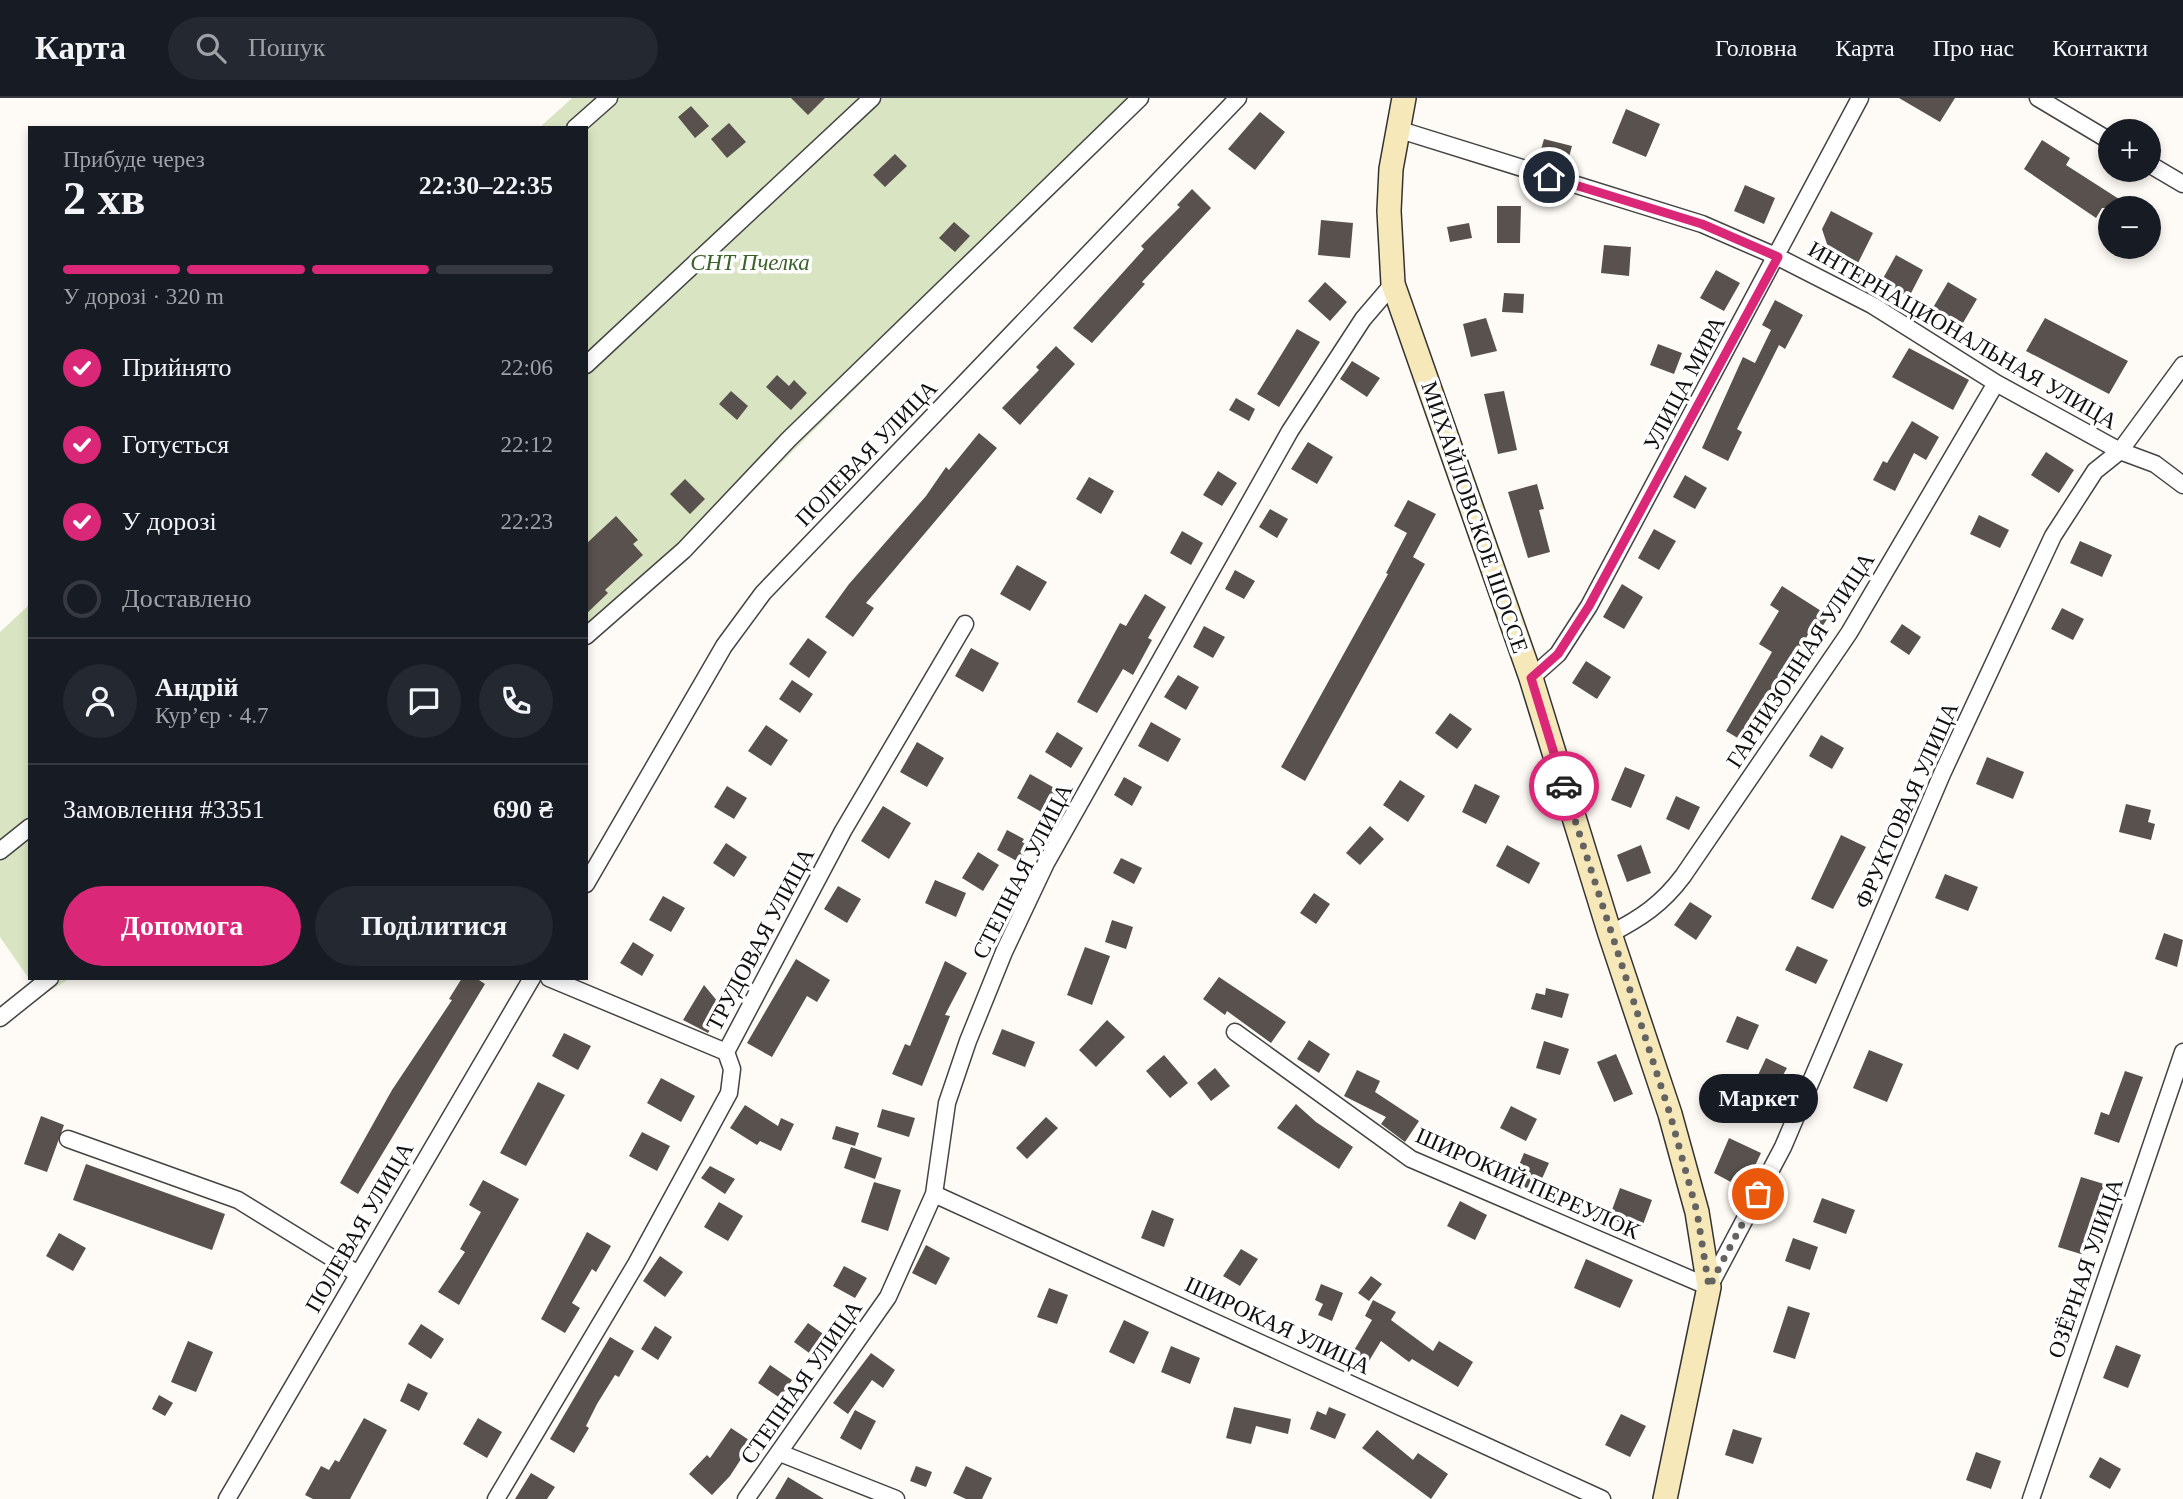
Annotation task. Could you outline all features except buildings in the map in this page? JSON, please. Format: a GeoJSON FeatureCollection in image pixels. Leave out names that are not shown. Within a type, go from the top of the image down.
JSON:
{"type":"FeatureCollection","features":[{"type":"Feature","properties":{"kind":"main road","name":"МИХАЙЛОВСКОЕ ШОССЕ"},"geometry":{"type":"LineString","coordinates":[[1404,98],[1397,129],[1389,211],[1393,284],[1531,678],[1610,934],[1670,1114],[1697,1212],[1709,1287],[1665,1499]]}},
{"type":"Feature","properties":{"kind":"street"},"geometry":{"type":"LineString","coordinates":[[577,126],[609,98]]}},
{"type":"Feature","properties":{"kind":"street"},"geometry":{"type":"LineString","coordinates":[[588,363],[872,98]]}},
{"type":"Feature","properties":{"kind":"street"},"geometry":{"type":"LineString","coordinates":[[588,634],[684,550],[789,439],[1140,98]]}},
{"type":"Feature","properties":{"kind":"street","name":"ПОЛЕВАЯ УЛИЦА"},"geometry":{"type":"LineString","coordinates":[[588,881],[724,646],[763,593],[1238,98]]}},
{"type":"Feature","properties":{"kind":"street","name":"УЛИЦА МИРА"},"geometry":{"type":"LineString","coordinates":[[1531,678],[1558,654],[1589,606],[1778,257],[1860,98]]}},
{"type":"Feature","properties":{"kind":"street"},"geometry":{"type":"LineString","coordinates":[[2038,98],[2098,134]]}},
{"type":"Feature","properties":{"kind":"street","name":"ИНТЕРНАЦИОНАЛЬНАЯ УЛИЦА"},"geometry":{"type":"LineString","coordinates":[[1397,129],[1702,224],[1778,257],[1872,304],[1996,383],[2120,451],[2155,464],[2183,485]]}},
{"type":"Feature","properties":{"kind":"street"},"geometry":{"type":"LineString","coordinates":[[2161,171],[2183,184]]}},
{"type":"Feature","properties":{"kind":"street","name":"СТЕПНАЯ УЛИЦА"},"geometry":{"type":"LineString","coordinates":[[746,1499],[888,1297],[934,1194],[947,1103],[963,1054],[1004,951],[1046,863],[1290,431],[1347,341],[1393,284]]}},
{"type":"Feature","properties":{"kind":"street","name":"ФРУКТОВАЯ УЛИЦА"},"geometry":{"type":"LineString","coordinates":[[1709,1287],[1783,1147],[1942,774],[2053,536],[2095,471],[2120,451],[2183,365]]}},
{"type":"Feature","properties":{"kind":"street","name":"ГАРНИЗОННАЯ УЛИЦА"},"geometry":{"type":"LineString","coordinates":[[1610,934],[1647,915],[1667,897],[1683,876],[1849,633],[1996,383]]}},
{"type":"Feature","properties":{"kind":"street","name":"ТРУДОВАЯ УЛИЦА"},"geometry":{"type":"LineString","coordinates":[[496,1499],[636,1264],[729,1093],[732,1069],[726,1052],[842,831],[965,624]]}},
{"type":"Feature","properties":{"kind":"street"},"geometry":{"type":"LineString","coordinates":[[0,851],[28,829]]}},
{"type":"Feature","properties":{"kind":"street"},"geometry":{"type":"LineString","coordinates":[[0,1018],[48,980]]}},
{"type":"Feature","properties":{"kind":"street","name":"ПОЛЕВАЯ УЛИЦА"},"geometry":{"type":"LineString","coordinates":[[227,1499],[531,980]]}},
{"type":"Feature","properties":{"kind":"street"},"geometry":{"type":"LineString","coordinates":[[554,980],[726,1052]]}},
{"type":"Feature","properties":{"kind":"street","name":"ШИРОКИЙ ПЕРЕУЛОК"},"geometry":{"type":"LineString","coordinates":[[1235,1032],[1411,1159],[1709,1287]]}},
{"type":"Feature","properties":{"kind":"street","name":"ОЗЁРНАЯ УЛИЦА"},"geometry":{"type":"LineString","coordinates":[[2031,1499],[2183,1052]]}},
{"type":"Feature","properties":{"kind":"street"},"geometry":{"type":"LineString","coordinates":[[68,1139],[238,1200],[358,1275]]}},
{"type":"Feature","properties":{"kind":"street","name":"ШИРОКАЯ УЛИЦА"},"geometry":{"type":"LineString","coordinates":[[934,1194],[1602,1499]]}},
{"type":"Feature","properties":{"kind":"street"},"geometry":{"type":"LineString","coordinates":[[780,1453],[896,1499]]}},
{"type":"Feature","properties":{"kind":"green space","name":"СНТ Пчелка"},"geometry":{"type":"Polygon","coordinates":[[[572,98],[1147,98],[714,530],[588,638],[588,126],[541,126],[572,98]]]}},
{"type":"Feature","properties":{"kind":"green space"},"geometry":{"type":"Polygon","coordinates":[[[28,606],[28,977],[0,937],[0,632],[28,606]]]}},
{"type":"Feature","properties":{"kind":"green space"},"geometry":{"type":"Polygon","coordinates":[[[30,980],[68,980],[41,996],[30,980]]]}},
{"type":"Feature","properties":{"kind":"way so far"},"geometry":{"type":"LineString","coordinates":[[1564,786],[1670,1114],[1697,1212],[1709,1287],[1758,1194]]}},
{"type":"Feature","properties":{"kind":"place","name":"Маркет"},"geometry":{"type":"Point","coordinates":[1758,1194]}},
{"type":"Feature","properties":{"kind":"route"},"geometry":{"type":"LineString","coordinates":[[1549,177],[1702,224],[1778,257],[1589,606],[1558,654],[1531,678],[1564,786]]}}]}
